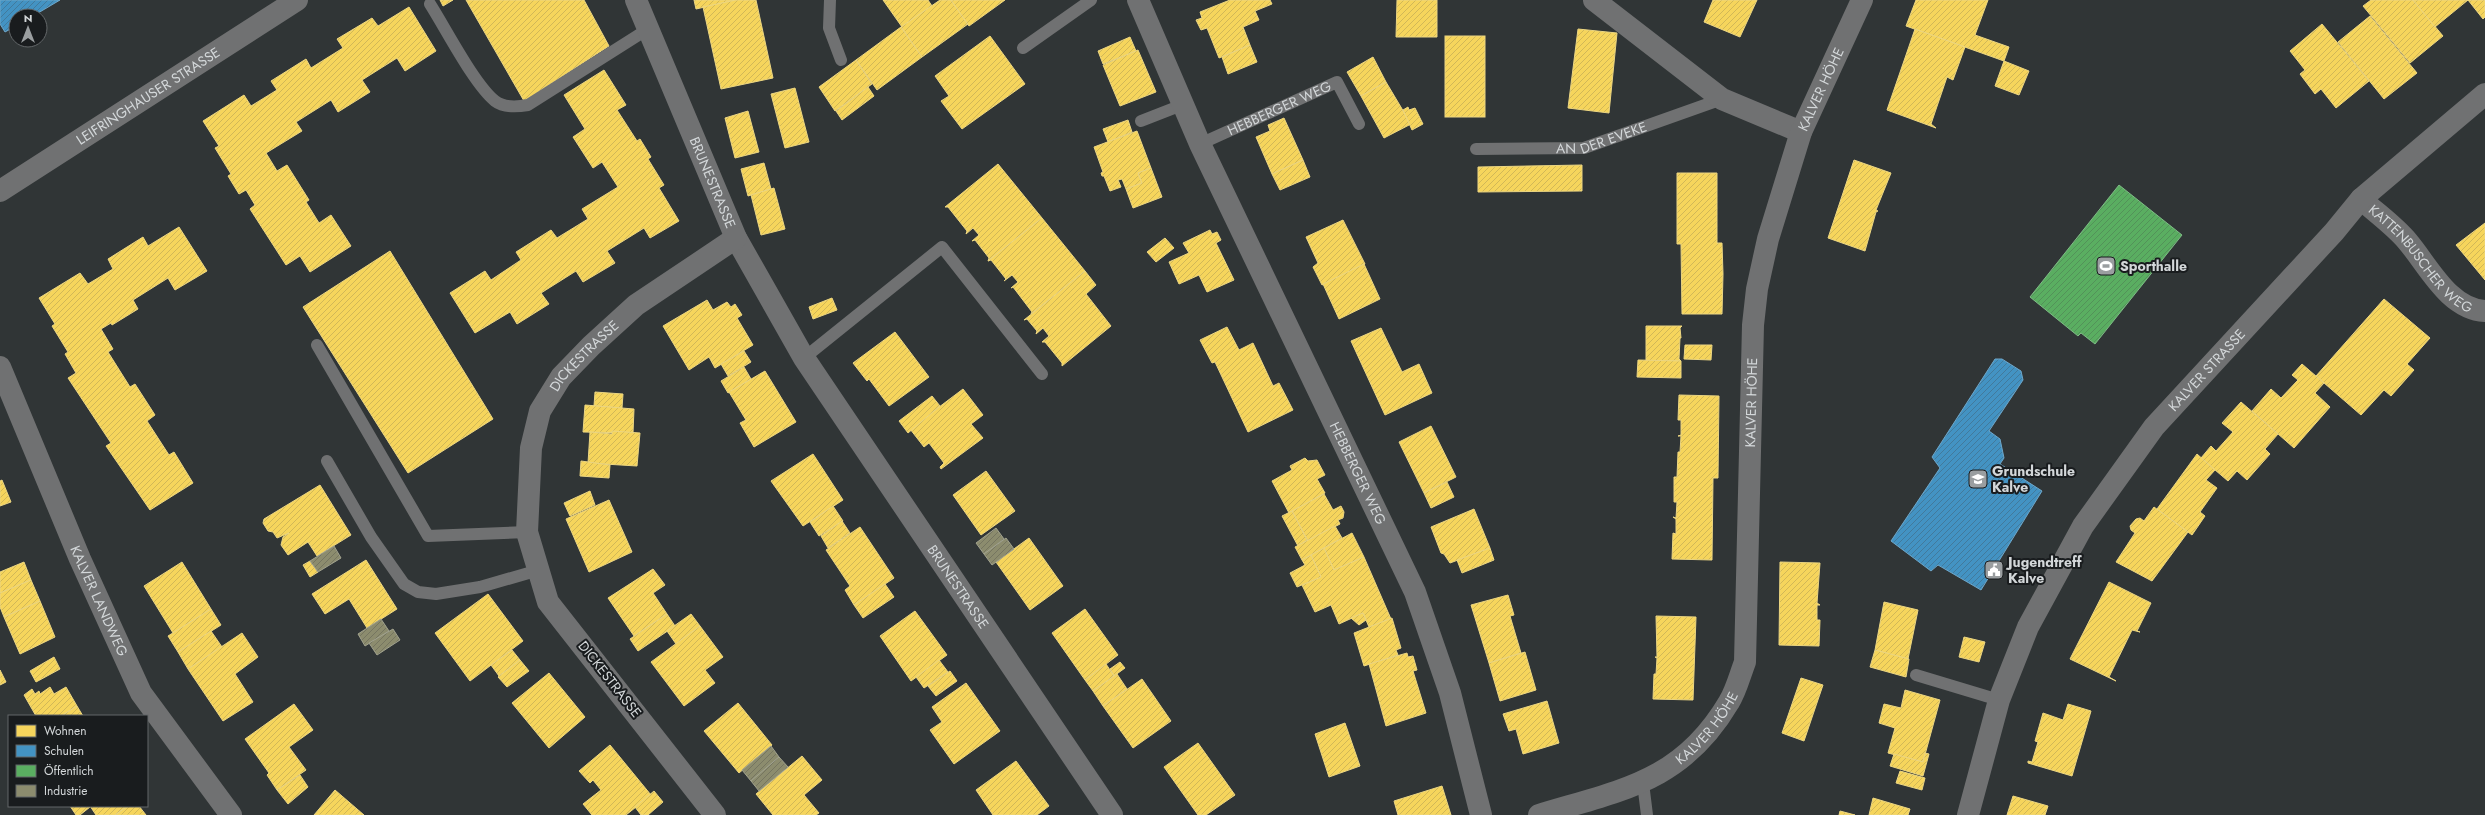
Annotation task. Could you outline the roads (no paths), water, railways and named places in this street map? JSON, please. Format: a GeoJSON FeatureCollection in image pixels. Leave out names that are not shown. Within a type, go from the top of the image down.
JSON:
{"type":"FeatureCollection","features":[{"type":"Feature","properties":{"kind":"street","name":"LEIFRINGHAUSER STRASSE"},"geometry":{"type":"LineString","coordinates":[[0,191],[297,0]]}},
{"type":"Feature","properties":{"kind":"street","name":"BRUNESTRASSE"},"geometry":{"type":"LineString","coordinates":[[636,0],[736,238],[804,358],[1112,815]]}},
{"type":"Feature","properties":{"kind":"street"},"geometry":{"type":"LineString","coordinates":[[1594,0],[1722,99],[1801,132]]}},
{"type":"Feature","properties":{"kind":"street","name":"KALVER HÖHE"},"geometry":{"type":"LineString","coordinates":[[1539,815],[1643,783],[1671,768],[1695,748],[1730,702],[1745,662],[1753,325],[1757,290],[1768,239],[1801,132],[1862,0]]}},
{"type":"Feature","properties":{"kind":"street","name":"HEBBERGER WEG"},"geometry":{"type":"LineString","coordinates":[[1145,2],[1182,105],[1415,592],[1450,693],[1481,815]]}},
{"type":"Feature","properties":{"kind":"street","name":"KALVER STRASSE"},"geometry":{"type":"LineString","coordinates":[[1968,815],[1999,700],[2028,627],[2083,526],[2154,427],[2334,232],[2361,199],[2485,94]]}},
{"type":"Feature","properties":{"kind":"street","name":"KATTENBUSCHER WEG"},"geometry":{"type":"LineString","coordinates":[[2361,199],[2408,242],[2441,287],[2474,310],[2485,311]]}},
{"type":"Feature","properties":{"kind":"street","name":"DICKESTRASSE"},"geometry":{"type":"LineString","coordinates":[[715,815],[548,602],[527,532],[531,448],[540,411],[561,377],[590,346],[636,305],[736,238]]}},
{"type":"Feature","properties":{"kind":"street","name":"KALVER LANDWEG"},"geometry":{"type":"LineString","coordinates":[[0,367],[80,559],[141,693],[231,815]]}},
{"type":"Feature","properties":{"kind":"lane"},"geometry":{"type":"LineString","coordinates":[[830,0],[829,28],[841,60]]}},
{"type":"Feature","properties":{"kind":"lane"},"geometry":{"type":"LineString","coordinates":[[1023,48],[1091,0]]}},
{"type":"Feature","properties":{"kind":"lane"},"geometry":{"type":"LineString","coordinates":[[430,4],[479,82],[496,102],[515,108],[528,105],[648,29]]}},
{"type":"Feature","properties":{"kind":"lane","name":"HEBBERGER WEG"},"geometry":{"type":"LineString","coordinates":[[1200,144],[1337,82],[1359,124]]}},
{"type":"Feature","properties":{"kind":"lane","name":"AN DER EVEKE"},"geometry":{"type":"LineString","coordinates":[[1476,149],[1584,148],[1722,99]]}},
{"type":"Feature","properties":{"kind":"lane"},"geometry":{"type":"LineString","coordinates":[[1141,121],[1182,105]]}},
{"type":"Feature","properties":{"kind":"lane"},"geometry":{"type":"LineString","coordinates":[[804,358],[942,247],[1042,374]]}},
{"type":"Feature","properties":{"kind":"lane"},"geometry":{"type":"LineString","coordinates":[[317,345],[428,536],[527,532]]}},
{"type":"Feature","properties":{"kind":"lane"},"geometry":{"type":"LineString","coordinates":[[326,461],[371,537],[404,584],[418,592],[436,594],[480,587],[539,570]]}},
{"type":"Feature","properties":{"kind":"lane"},"geometry":{"type":"LineString","coordinates":[[1916,675],[1999,700]]}},
{"type":"Feature","properties":{"kind":"lane"},"geometry":{"type":"LineString","coordinates":[[1643,783],[1647,815]]}},
{"type":"Feature","properties":{"kind":"place","name":"Sporthalle"},"geometry":{"type":"Point","coordinates":[2106,266]}},
{"type":"Feature","properties":{"kind":"place","name":"Grundschule Kalve"},"geometry":{"type":"Point","coordinates":[1978,479]}},
{"type":"Feature","properties":{"kind":"place","name":"Jugendtreff Kalve"},"geometry":{"type":"Point","coordinates":[1994,570]}}]}
